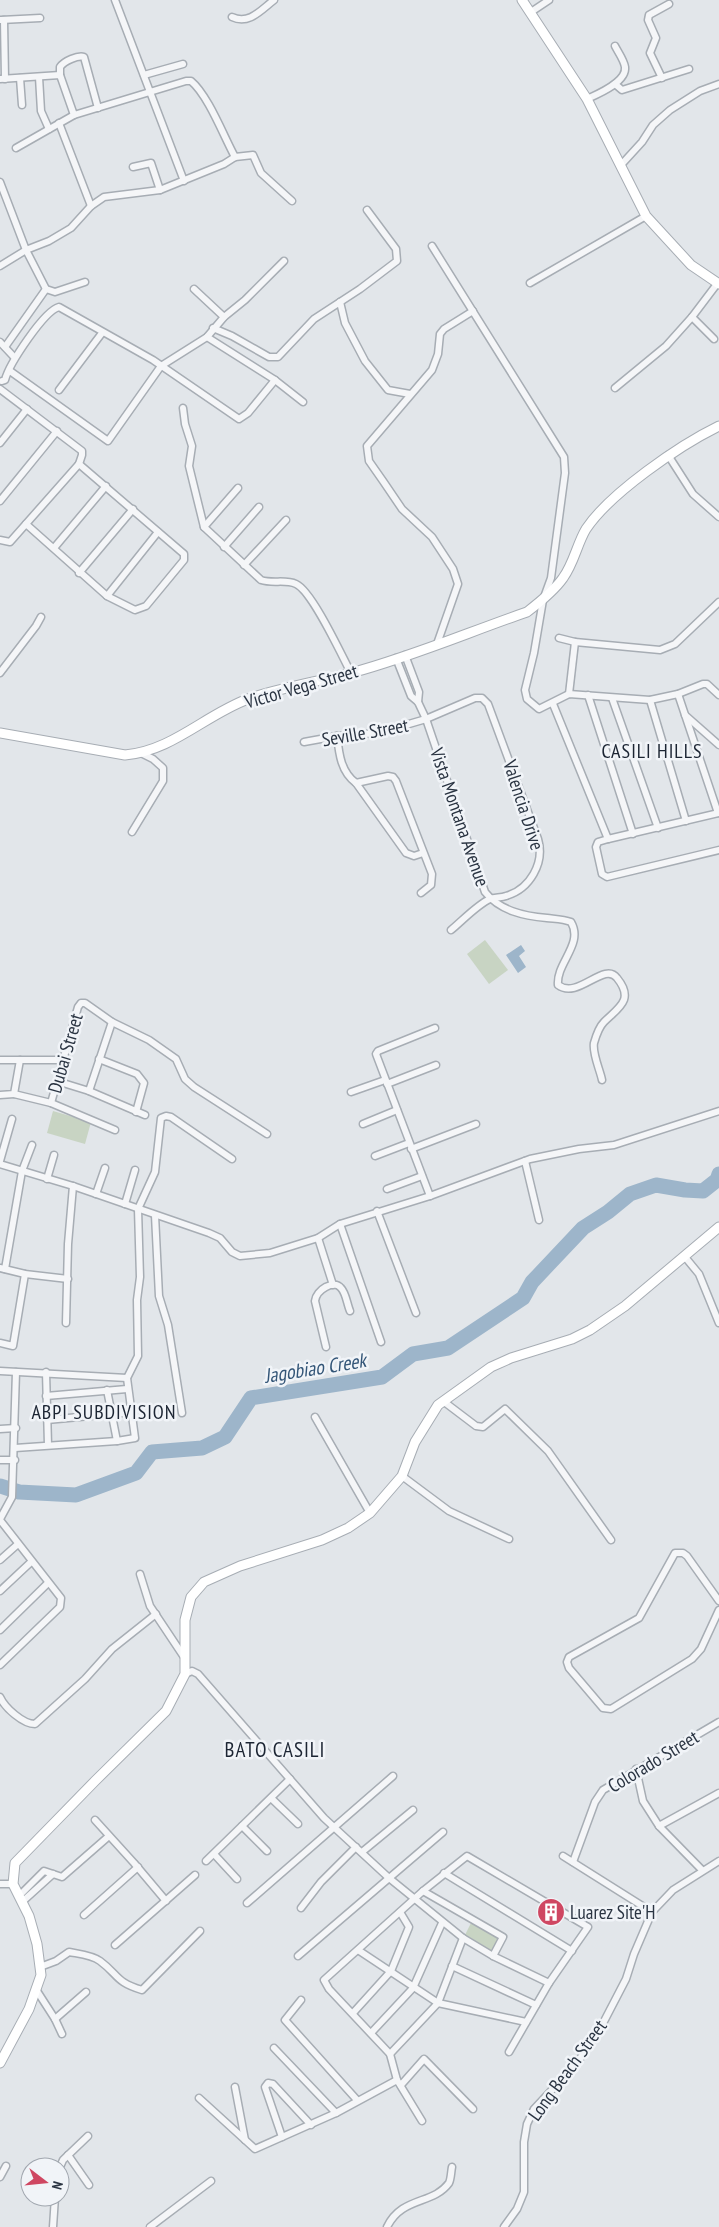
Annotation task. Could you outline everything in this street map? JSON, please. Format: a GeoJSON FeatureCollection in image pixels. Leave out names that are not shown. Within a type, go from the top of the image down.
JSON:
{"type":"FeatureCollection","features":[{"type":"Feature","properties":{"kind":"street"},"geometry":{"type":"LineString","coordinates":[[115,0],[184,181]]}},
{"type":"Feature","properties":{"kind":"street"},"geometry":{"type":"LineString","coordinates":[[232,17],[240,21],[248,20],[274,0]]}},
{"type":"Feature","properties":{"kind":"street"},"geometry":{"type":"LineString","coordinates":[[522,0],[587,99],[646,216],[691,265],[718,284],[692,318],[666,346],[615,388]]}},
{"type":"Feature","properties":{"kind":"street"},"geometry":{"type":"LineString","coordinates":[[531,12],[548,0]]}},
{"type":"Feature","properties":{"kind":"street"},"geometry":{"type":"LineString","coordinates":[[662,78],[650,53],[656,38],[648,20],[649,15],[669,4]]}},
{"type":"Feature","properties":{"kind":"street"},"geometry":{"type":"LineString","coordinates":[[40,18],[2,20],[3,79],[60,75]]}},
{"type":"Feature","properties":{"kind":"street"},"geometry":{"type":"LineString","coordinates":[[587,99],[615,84],[625,73],[625,66],[615,46]]}},
{"type":"Feature","properties":{"kind":"street"},"geometry":{"type":"LineString","coordinates":[[74,115],[60,75],[60,67],[63,63],[80,56],[84,57],[98,108]]}},
{"type":"Feature","properties":{"kind":"street"},"geometry":{"type":"LineString","coordinates":[[144,76],[183,64]]}},
{"type":"Feature","properties":{"kind":"street"},"geometry":{"type":"LineString","coordinates":[[615,84],[622,90],[689,69]]}},
{"type":"Feature","properties":{"kind":"street"},"geometry":{"type":"LineString","coordinates":[[39,76],[41,111],[49,129]]}},
{"type":"Feature","properties":{"kind":"street"},"geometry":{"type":"LineString","coordinates":[[20,78],[22,105]]}},
{"type":"Feature","properties":{"kind":"street"},"geometry":{"type":"LineString","coordinates":[[16,148],[74,115],[186,81],[193,82],[235,157]]}},
{"type":"Feature","properties":{"kind":"street"},"geometry":{"type":"LineString","coordinates":[[621,165],[642,142],[652,126],[670,110],[700,91],[719,84]]}},
{"type":"Feature","properties":{"kind":"street"},"geometry":{"type":"LineString","coordinates":[[59,123],[91,206]]}},
{"type":"Feature","properties":{"kind":"street"},"geometry":{"type":"LineString","coordinates":[[0,266],[26,250],[49,241],[71,228],[91,206],[104,197],[160,190],[224,164],[235,157],[253,155],[261,173],[292,201]]}},
{"type":"Feature","properties":{"kind":"street"},"geometry":{"type":"LineString","coordinates":[[132,167],[151,162],[160,190]]}},
{"type":"Feature","properties":{"kind":"street"},"geometry":{"type":"LineString","coordinates":[[0,184],[26,250],[46,289],[55,292],[85,282]]}},
{"type":"Feature","properties":{"kind":"street"},"geometry":{"type":"LineString","coordinates":[[213,328],[273,358],[278,357],[314,319],[397,261],[396,249],[366,210]]}},
{"type":"Feature","properties":{"kind":"street"},"geometry":{"type":"LineString","coordinates":[[530,283],[646,216]]}},
{"type":"Feature","properties":{"kind":"street"},"geometry":{"type":"LineString","coordinates":[[432,246],[564,456],[565,473],[551,578],[543,600],[526,690],[527,699],[539,709],[553,704],[569,694],[650,700],[678,694],[703,684],[707,684],[719,696]]}},
{"type":"Feature","properties":{"kind":"street"},"geometry":{"type":"LineString","coordinates":[[8,373],[108,441],[161,366],[207,337],[224,317],[284,261]]}},
{"type":"Feature","properties":{"kind":"street"},"geometry":{"type":"LineString","coordinates":[[14,357],[2,344],[46,289]]}},
{"type":"Feature","properties":{"kind":"street"},"geometry":{"type":"LineString","coordinates":[[194,289],[224,317]]}},
{"type":"Feature","properties":{"kind":"street"},"geometry":{"type":"LineString","coordinates":[[340,302],[344,323],[365,361],[388,390],[410,394]]}},
{"type":"Feature","properties":{"kind":"street"},"geometry":{"type":"LineString","coordinates":[[1,383],[8,373],[14,357],[40,324],[56,308],[62,308],[161,366],[239,419],[248,413],[275,380]]}},
{"type":"Feature","properties":{"kind":"street"},"geometry":{"type":"LineString","coordinates":[[437,644],[458,584],[453,570],[432,538],[402,509],[369,461],[367,446],[436,362],[440,334],[444,329],[472,311]]}},
{"type":"Feature","properties":{"kind":"street"},"geometry":{"type":"LineString","coordinates":[[692,318],[714,340]]}},
{"type":"Feature","properties":{"kind":"street"},"geometry":{"type":"LineString","coordinates":[[59,390],[102,333]]}},
{"type":"Feature","properties":{"kind":"street"},"geometry":{"type":"LineString","coordinates":[[207,337],[275,380],[303,402]]}},
{"type":"Feature","properties":{"kind":"street"},"geometry":{"type":"LineString","coordinates":[[0,389],[82,451],[79,464],[10,542],[0,540]]}},
{"type":"Feature","properties":{"kind":"street"},"geometry":{"type":"LineString","coordinates":[[183,408],[185,424],[192,446],[189,466],[204,527],[261,580],[269,583],[289,582],[306,591],[351,673]]}},
{"type":"Feature","properties":{"kind":"street"},"geometry":{"type":"LineString","coordinates":[[0,443],[27,409]]}},
{"type":"Feature","properties":{"kind":"street","name":"Victor Vega Street"},"geometry":{"type":"LineString","coordinates":[[0,733],[125,755],[141,753],[162,746],[245,700],[274,690],[351,673],[527,612],[543,600],[564,577],[587,529],[613,499],[668,456],[719,426]]}},
{"type":"Feature","properties":{"kind":"street"},"geometry":{"type":"LineString","coordinates":[[0,501],[57,431]]}},
{"type":"Feature","properties":{"kind":"street"},"geometry":{"type":"LineString","coordinates":[[668,456],[693,494],[719,517]]}},
{"type":"Feature","properties":{"kind":"street"},"geometry":{"type":"LineString","coordinates":[[26,524],[107,596],[135,610],[144,608],[184,560],[184,554],[79,464]]}},
{"type":"Feature","properties":{"kind":"street"},"geometry":{"type":"LineString","coordinates":[[54,548],[106,486]]}},
{"type":"Feature","properties":{"kind":"street"},"geometry":{"type":"LineString","coordinates":[[204,527],[238,488]]}},
{"type":"Feature","properties":{"kind":"street"},"geometry":{"type":"LineString","coordinates":[[224,547],[259,507]]}},
{"type":"Feature","properties":{"kind":"street"},"geometry":{"type":"LineString","coordinates":[[80,573],[133,509]]}},
{"type":"Feature","properties":{"kind":"street"},"geometry":{"type":"LineString","coordinates":[[244,565],[286,520]]}},
{"type":"Feature","properties":{"kind":"street"},"geometry":{"type":"LineString","coordinates":[[107,596],[158,532]]}},
{"type":"Feature","properties":{"kind":"street"},"geometry":{"type":"LineString","coordinates":[[559,638],[575,642],[660,650],[675,644],[719,602]]}},
{"type":"Feature","properties":{"kind":"street"},"geometry":{"type":"LineString","coordinates":[[0,673],[41,617]]}},
{"type":"Feature","properties":{"kind":"street"},"geometry":{"type":"LineString","coordinates":[[569,694],[575,642]]}},
{"type":"Feature","properties":{"kind":"street","name":"Vista Montana Avenue"},"geometry":{"type":"LineString","coordinates":[[400,657],[419,692],[418,702],[426,719],[482,883],[490,899],[521,915],[570,922],[574,928],[575,937],[558,974],[558,985],[562,988],[572,990],[603,975],[613,974],[618,978],[625,995],[624,1000],[620,1009],[603,1023],[594,1045],[602,1080]]}},
{"type":"Feature","properties":{"kind":"street"},"geometry":{"type":"LineString","coordinates":[[588,694],[633,834]]}},
{"type":"Feature","properties":{"kind":"street"},"geometry":{"type":"LineString","coordinates":[[678,694],[719,813],[598,842],[596,846],[602,874],[606,877],[719,850]]}},
{"type":"Feature","properties":{"kind":"street","name":"Valencia Drive"},"geometry":{"type":"LineString","coordinates":[[426,719],[475,698],[482,698],[488,704],[541,848],[541,858],[529,880],[506,896],[490,899],[451,930]]}},
{"type":"Feature","properties":{"kind":"street"},"geometry":{"type":"LineString","coordinates":[[612,698],[658,828]]}},
{"type":"Feature","properties":{"kind":"street"},"geometry":{"type":"LineString","coordinates":[[650,700],[686,821]]}},
{"type":"Feature","properties":{"kind":"street"},"geometry":{"type":"LineString","coordinates":[[553,704],[608,839]]}},
{"type":"Feature","properties":{"kind":"street"},"geometry":{"type":"LineString","coordinates":[[684,714],[719,745]]}},
{"type":"Feature","properties":{"kind":"street","name":"Seville Street"},"geometry":{"type":"LineString","coordinates":[[304,742],[337,736],[378,733],[426,719]]}},
{"type":"Feature","properties":{"kind":"street"},"geometry":{"type":"LineString","coordinates":[[337,736],[339,757],[348,778],[356,783],[406,853],[414,856],[423,852]]}},
{"type":"Feature","properties":{"kind":"street"},"geometry":{"type":"LineString","coordinates":[[132,832],[163,781],[163,768],[153,759],[141,753]]}},
{"type":"Feature","properties":{"kind":"street"},"geometry":{"type":"LineString","coordinates":[[356,783],[388,776],[393,777],[400,788],[432,874],[432,880],[427,889],[421,893]]}},
{"type":"Feature","properties":{"kind":"street","name":"Dubai Street"},"geometry":{"type":"LineString","coordinates":[[51,1103],[78,1007],[81,1003],[86,1003],[112,1022]]}},
{"type":"Feature","properties":{"kind":"street"},"geometry":{"type":"LineString","coordinates":[[89,1091],[112,1022],[149,1040],[176,1059],[185,1079],[194,1088],[267,1134]]}},
{"type":"Feature","properties":{"kind":"street"},"geometry":{"type":"LineString","coordinates":[[430,1196],[376,1057],[378,1051],[435,1028]]}},
{"type":"Feature","properties":{"kind":"street"},"geometry":{"type":"LineString","coordinates":[[99,1059],[137,1074],[142,1078],[144,1082],[136,1112]]}},
{"type":"Feature","properties":{"kind":"street"},"geometry":{"type":"LineString","coordinates":[[0,1060],[63,1060]]}},
{"type":"Feature","properties":{"kind":"street"},"geometry":{"type":"LineString","coordinates":[[14,1094],[17,1088],[20,1060]]}},
{"type":"Feature","properties":{"kind":"street"},"geometry":{"type":"LineString","coordinates":[[351,1092],[436,1065]]}},
{"type":"Feature","properties":{"kind":"street"},"geometry":{"type":"LineString","coordinates":[[58,1079],[63,1083],[89,1091],[144,1115]]}},
{"type":"Feature","properties":{"kind":"street"},"geometry":{"type":"LineString","coordinates":[[0,1095],[14,1094],[51,1103],[114,1130]]}},
{"type":"Feature","properties":{"kind":"street"},"geometry":{"type":"LineString","coordinates":[[363,1124],[397,1110]]}},
{"type":"Feature","properties":{"kind":"street"},"geometry":{"type":"LineString","coordinates":[[12,1119],[0,1162],[22,1171],[74,1186],[138,1208],[220,1238],[232,1252],[240,1256],[270,1253],[318,1238],[340,1224],[430,1196],[525,1161],[579,1149],[614,1145],[719,1111]]}},
{"type":"Feature","properties":{"kind":"street"},"geometry":{"type":"LineString","coordinates":[[15,1448],[135,1438],[127,1378],[138,1356],[137,1300],[140,1277],[138,1208],[154,1172],[161,1118],[171,1117],[232,1159]]}},
{"type":"Feature","properties":{"kind":"street"},"geometry":{"type":"LineString","coordinates":[[375,1156],[476,1124]]}},
{"type":"Feature","properties":{"kind":"street"},"geometry":{"type":"LineString","coordinates":[[32,1145],[22,1171],[2,1268],[25,1274],[68,1279]]}},
{"type":"Feature","properties":{"kind":"street"},"geometry":{"type":"LineString","coordinates":[[47,1179],[54,1155]]}},
{"type":"Feature","properties":{"kind":"street"},"geometry":{"type":"LineString","coordinates":[[525,1161],[540,1220]]}},
{"type":"Feature","properties":{"kind":"street"},"geometry":{"type":"LineString","coordinates":[[96,1194],[104,1168]]}},
{"type":"Feature","properties":{"kind":"street"},"geometry":{"type":"LineString","coordinates":[[125,1204],[135,1170]]}},
{"type":"Feature","properties":{"kind":"street"},"geometry":{"type":"LineString","coordinates":[[387,1189],[422,1176]]}},
{"type":"Feature","properties":{"kind":"street"},"geometry":{"type":"LineString","coordinates":[[66,1322],[68,1244],[74,1186]]}},
{"type":"Feature","properties":{"kind":"street"},"geometry":{"type":"LineString","coordinates":[[377,1211],[416,1313]]}},
{"type":"Feature","properties":{"kind":"street"},"geometry":{"type":"LineString","coordinates":[[155,1215],[159,1296],[168,1324],[182,1413]]}},
{"type":"Feature","properties":{"kind":"street"},"geometry":{"type":"LineString","coordinates":[[340,1224],[381,1342]]}},
{"type":"Feature","properties":{"kind":"street"},"geometry":{"type":"LineString","coordinates":[[0,2063],[37,1991],[41,1975],[37,1944],[29,1916],[12,1884],[15,1863],[95,1780],[166,1711],[185,1674],[187,1604],[191,1596],[204,1582],[240,1566],[322,1540],[348,1528],[370,1513],[402,1476],[425,1424],[438,1405],[491,1367],[511,1358],[572,1339],[590,1330],[625,1306],[719,1227]]}},
{"type":"Feature","properties":{"kind":"street"},"geometry":{"type":"LineString","coordinates":[[318,1238],[333,1285]]}},
{"type":"Feature","properties":{"kind":"street"},"geometry":{"type":"LineString","coordinates":[[685,1257],[698,1274],[719,1322]]}},
{"type":"Feature","properties":{"kind":"street"},"geometry":{"type":"LineString","coordinates":[[0,1343],[13,1346],[25,1274]]}},
{"type":"Feature","properties":{"kind":"street"},"geometry":{"type":"LineString","coordinates":[[326,1347],[314,1301],[318,1291],[333,1285],[342,1288],[350,1311]]}},
{"type":"Feature","properties":{"kind":"street"},"geometry":{"type":"LineString","coordinates":[[0,1371],[46,1372],[127,1378]]}},
{"type":"Feature","properties":{"kind":"street"},"geometry":{"type":"LineString","coordinates":[[0,1665],[60,1607],[61,1598],[0,1520],[12,1497],[16,1428],[16,1372]]}},
{"type":"Feature","properties":{"kind":"street"},"geometry":{"type":"LineString","coordinates":[[46,1372],[48,1445]]}},
{"type":"Feature","properties":{"kind":"street"},"geometry":{"type":"LineString","coordinates":[[46,1396],[128,1389]]}},
{"type":"Feature","properties":{"kind":"street"},"geometry":{"type":"LineString","coordinates":[[107,1390],[116,1441]]}},
{"type":"Feature","properties":{"kind":"street"},"geometry":{"type":"LineString","coordinates":[[443,1401],[476,1426],[483,1427],[504,1409],[548,1451],[611,1540]]}},
{"type":"Feature","properties":{"kind":"street"},"geometry":{"type":"LineString","coordinates":[[47,1420],[132,1412]]}},
{"type":"Feature","properties":{"kind":"street"},"geometry":{"type":"LineString","coordinates":[[315,1417],[370,1513]]}},
{"type":"Feature","properties":{"kind":"street"},"geometry":{"type":"LineString","coordinates":[[0,1429],[16,1428]]}},
{"type":"Feature","properties":{"kind":"street"},"geometry":{"type":"LineString","coordinates":[[0,1460],[14,1460]]}},
{"type":"Feature","properties":{"kind":"street"},"geometry":{"type":"LineString","coordinates":[[402,1476],[449,1511],[509,1540]]}},
{"type":"Feature","properties":{"kind":"street"},"geometry":{"type":"LineString","coordinates":[[0,1560],[18,1544]]}},
{"type":"Feature","properties":{"kind":"street"},"geometry":{"type":"LineString","coordinates":[[719,1601],[687,1556],[679,1552],[675,1553],[670,1558],[639,1618],[568,1658],[568,1668],[603,1708],[612,1709],[692,1659],[701,1649],[719,1610]]}},
{"type":"Feature","properties":{"kind":"street"},"geometry":{"type":"LineString","coordinates":[[0,1591],[32,1562]]}},
{"type":"Feature","properties":{"kind":"street"},"geometry":{"type":"LineString","coordinates":[[140,1574],[150,1606],[184,1657]]}},
{"type":"Feature","properties":{"kind":"street"},"geometry":{"type":"LineString","coordinates":[[0,1630],[48,1583]]}},
{"type":"Feature","properties":{"kind":"street"},"geometry":{"type":"LineString","coordinates":[[0,1697],[16,1715],[28,1724],[35,1724],[85,1679],[112,1649],[156,1614]]}},
{"type":"Feature","properties":{"kind":"street"},"geometry":{"type":"LineString","coordinates":[[185,1674],[192,1671],[198,1674],[334,1829],[442,1923],[493,1956],[549,1982]]}},
{"type":"Feature","properties":{"kind":"street","name":"Colorado Street"},"geometry":{"type":"LineString","coordinates":[[574,1862],[595,1802],[603,1790],[719,1722]]}},
{"type":"Feature","properties":{"kind":"street"},"geometry":{"type":"LineString","coordinates":[[636,1769],[644,1801],[659,1826],[702,1870]]}},
{"type":"Feature","properties":{"kind":"street"},"geometry":{"type":"LineString","coordinates":[[247,1903],[393,1776]]}},
{"type":"Feature","properties":{"kind":"street"},"geometry":{"type":"LineString","coordinates":[[206,1861],[290,1779]]}},
{"type":"Feature","properties":{"kind":"street"},"geometry":{"type":"LineString","coordinates":[[659,1826],[719,1793]]}},
{"type":"Feature","properties":{"kind":"street"},"geometry":{"type":"LineString","coordinates":[[271,1798],[298,1824]]}},
{"type":"Feature","properties":{"kind":"street"},"geometry":{"type":"LineString","coordinates":[[362,1852],[413,1810]]}},
{"type":"Feature","properties":{"kind":"street"},"geometry":{"type":"LineString","coordinates":[[95,1820],[166,1901]]}},
{"type":"Feature","properties":{"kind":"street"},"geometry":{"type":"LineString","coordinates":[[242,1826],[267,1852]]}},
{"type":"Feature","properties":{"kind":"street"},"geometry":{"type":"LineString","coordinates":[[298,1956],[443,1832]]}},
{"type":"Feature","properties":{"kind":"street"},"geometry":{"type":"LineString","coordinates":[[21,1899],[53,1874],[62,1878],[108,1836]]}},
{"type":"Feature","properties":{"kind":"street"},"geometry":{"type":"LineString","coordinates":[[301,1908],[321,1882],[356,1847]]}},
{"type":"Feature","properties":{"kind":"street"},"geometry":{"type":"LineString","coordinates":[[214,1854],[237,1879]]}},
{"type":"Feature","properties":{"kind":"street"},"geometry":{"type":"LineString","coordinates":[[422,2121],[399,2082],[390,2054],[326,1985],[324,1980],[423,1891],[467,1856],[588,1927],[549,1982],[509,2052]]}},
{"type":"Feature","properties":{"kind":"street"},"geometry":{"type":"LineString","coordinates":[[563,1856],[652,1912]]}},
{"type":"Feature","properties":{"kind":"street","name":"Long Beach Street"},"geometry":{"type":"LineString","coordinates":[[504,2227],[517,2209],[524,2192],[524,2142],[527,2124],[534,2109],[577,2063],[599,2031],[626,1979],[634,1954],[652,1912],[673,1890],[719,1861]]}},
{"type":"Feature","properties":{"kind":"street"},"geometry":{"type":"LineString","coordinates":[[84,1915],[138,1867]]}},
{"type":"Feature","properties":{"kind":"street"},"geometry":{"type":"LineString","coordinates":[[444,1873],[572,1951]]}},
{"type":"Feature","properties":{"kind":"street"},"geometry":{"type":"LineString","coordinates":[[115,1945],[195,1875]]}},
{"type":"Feature","properties":{"kind":"street"},"geometry":{"type":"LineString","coordinates":[[0,1884],[12,1884]]}},
{"type":"Feature","properties":{"kind":"street"},"geometry":{"type":"LineString","coordinates":[[423,1891],[503,1937],[493,1956]]}},
{"type":"Feature","properties":{"kind":"street"},"geometry":{"type":"LineString","coordinates":[[353,2013],[391,1971],[409,1927],[400,1912]]}},
{"type":"Feature","properties":{"kind":"street"},"geometry":{"type":"LineString","coordinates":[[371,2033],[414,1988],[442,1923]]}},
{"type":"Feature","properties":{"kind":"street"},"geometry":{"type":"LineString","coordinates":[[40,1967],[56,1961],[69,1952],[82,1954],[99,1960],[124,1985],[142,1990],[200,1931]]}},
{"type":"Feature","properties":{"kind":"street"},"geometry":{"type":"LineString","coordinates":[[390,2054],[438,2002],[464,1938]]}},
{"type":"Feature","properties":{"kind":"street"},"geometry":{"type":"LineString","coordinates":[[358,1950],[438,2002],[526,2022]]}},
{"type":"Feature","properties":{"kind":"street"},"geometry":{"type":"LineString","coordinates":[[452,1966],[536,2005]]}},
{"type":"Feature","properties":{"kind":"street"},"geometry":{"type":"LineString","coordinates":[[37,1991],[62,2034]]}},
{"type":"Feature","properties":{"kind":"street"},"geometry":{"type":"LineString","coordinates":[[55,2019],[86,1992]]}},
{"type":"Feature","properties":{"kind":"street"},"geometry":{"type":"LineString","coordinates":[[301,2000],[285,2020],[357,2100]]}},
{"type":"Feature","properties":{"kind":"street"},"geometry":{"type":"LineString","coordinates":[[274,2048],[336,2113]]}},
{"type":"Feature","properties":{"kind":"street"},"geometry":{"type":"LineString","coordinates":[[199,2098],[255,2149],[311,2125],[357,2100],[399,2082],[424,2059],[472,2109]]}},
{"type":"Feature","properties":{"kind":"street"},"geometry":{"type":"LineString","coordinates":[[282,2138],[266,2087],[268,2083],[273,2084],[311,2125]]}},
{"type":"Feature","properties":{"kind":"street"},"geometry":{"type":"LineString","coordinates":[[235,2087],[245,2141]]}},
{"type":"Feature","properties":{"kind":"street"},"geometry":{"type":"LineString","coordinates":[[88,2136],[68,2155],[89,2186]]}},
{"type":"Feature","properties":{"kind":"street"},"geometry":{"type":"LineString","coordinates":[[0,2178],[6,2166]]}},
{"type":"Feature","properties":{"kind":"street"},"geometry":{"type":"LineString","coordinates":[[388,2227],[393,2216],[403,2208],[440,2191],[450,2181],[452,2168]]}},
{"type":"Feature","properties":{"kind":"street"},"geometry":{"type":"LineString","coordinates":[[150,2227],[211,2181]]}},
{"type":"Feature","properties":{"kind":"street"},"geometry":{"type":"LineString","coordinates":[[53,2227],[54,2207]]}},
{"type":"Feature","properties":{"kind":"green space"},"geometry":{"type":"Polygon","coordinates":[[[485,940],[508,970],[489,984],[467,954],[485,940]]]}},
{"type":"Feature","properties":{"kind":"green space"},"geometry":{"type":"Polygon","coordinates":[[[53,1111],[91,1122],[85,1144],[47,1133],[53,1111]]]}},
{"type":"Feature","properties":{"kind":"green space"},"geometry":{"type":"Polygon","coordinates":[[[472,1921],[500,1937],[492,1951],[465,1935],[472,1921]]]}},
{"type":"Feature","properties":{"kind":"water"},"geometry":{"type":"Polygon","coordinates":[[[521,945],[525,951],[519,956],[526,967],[518,973],[506,955],[521,945]]]}},
{"type":"Feature","properties":{"kind":"waterway","name":"Jagobiao Creek"},"geometry":{"type":"LineString","coordinates":[[0,1486],[19,1492],[76,1495],[136,1473],[152,1452],[202,1448],[225,1437],[251,1398],[382,1377],[413,1354],[448,1348],[523,1298],[532,1282],[583,1228],[608,1212],[630,1194],[656,1185],[703,1191],[717,1180],[719,1174]]}},
{"type":"Feature","properties":{"kind":"place","name":"Luarez Site'H"},"geometry":{"type":"Point","coordinates":[551,1912]}},
{"type":"Feature","properties":{"kind":"district","name":"CASILI HILLS"},"geometry":{"type":"Point","coordinates":[652,751]}},
{"type":"Feature","properties":{"kind":"district","name":"ABPI SUBDIVISION"},"geometry":{"type":"Point","coordinates":[104,1412]}},
{"type":"Feature","properties":{"kind":"district","name":"BATO CASILI"},"geometry":{"type":"Point","coordinates":[275,1750]}}]}
